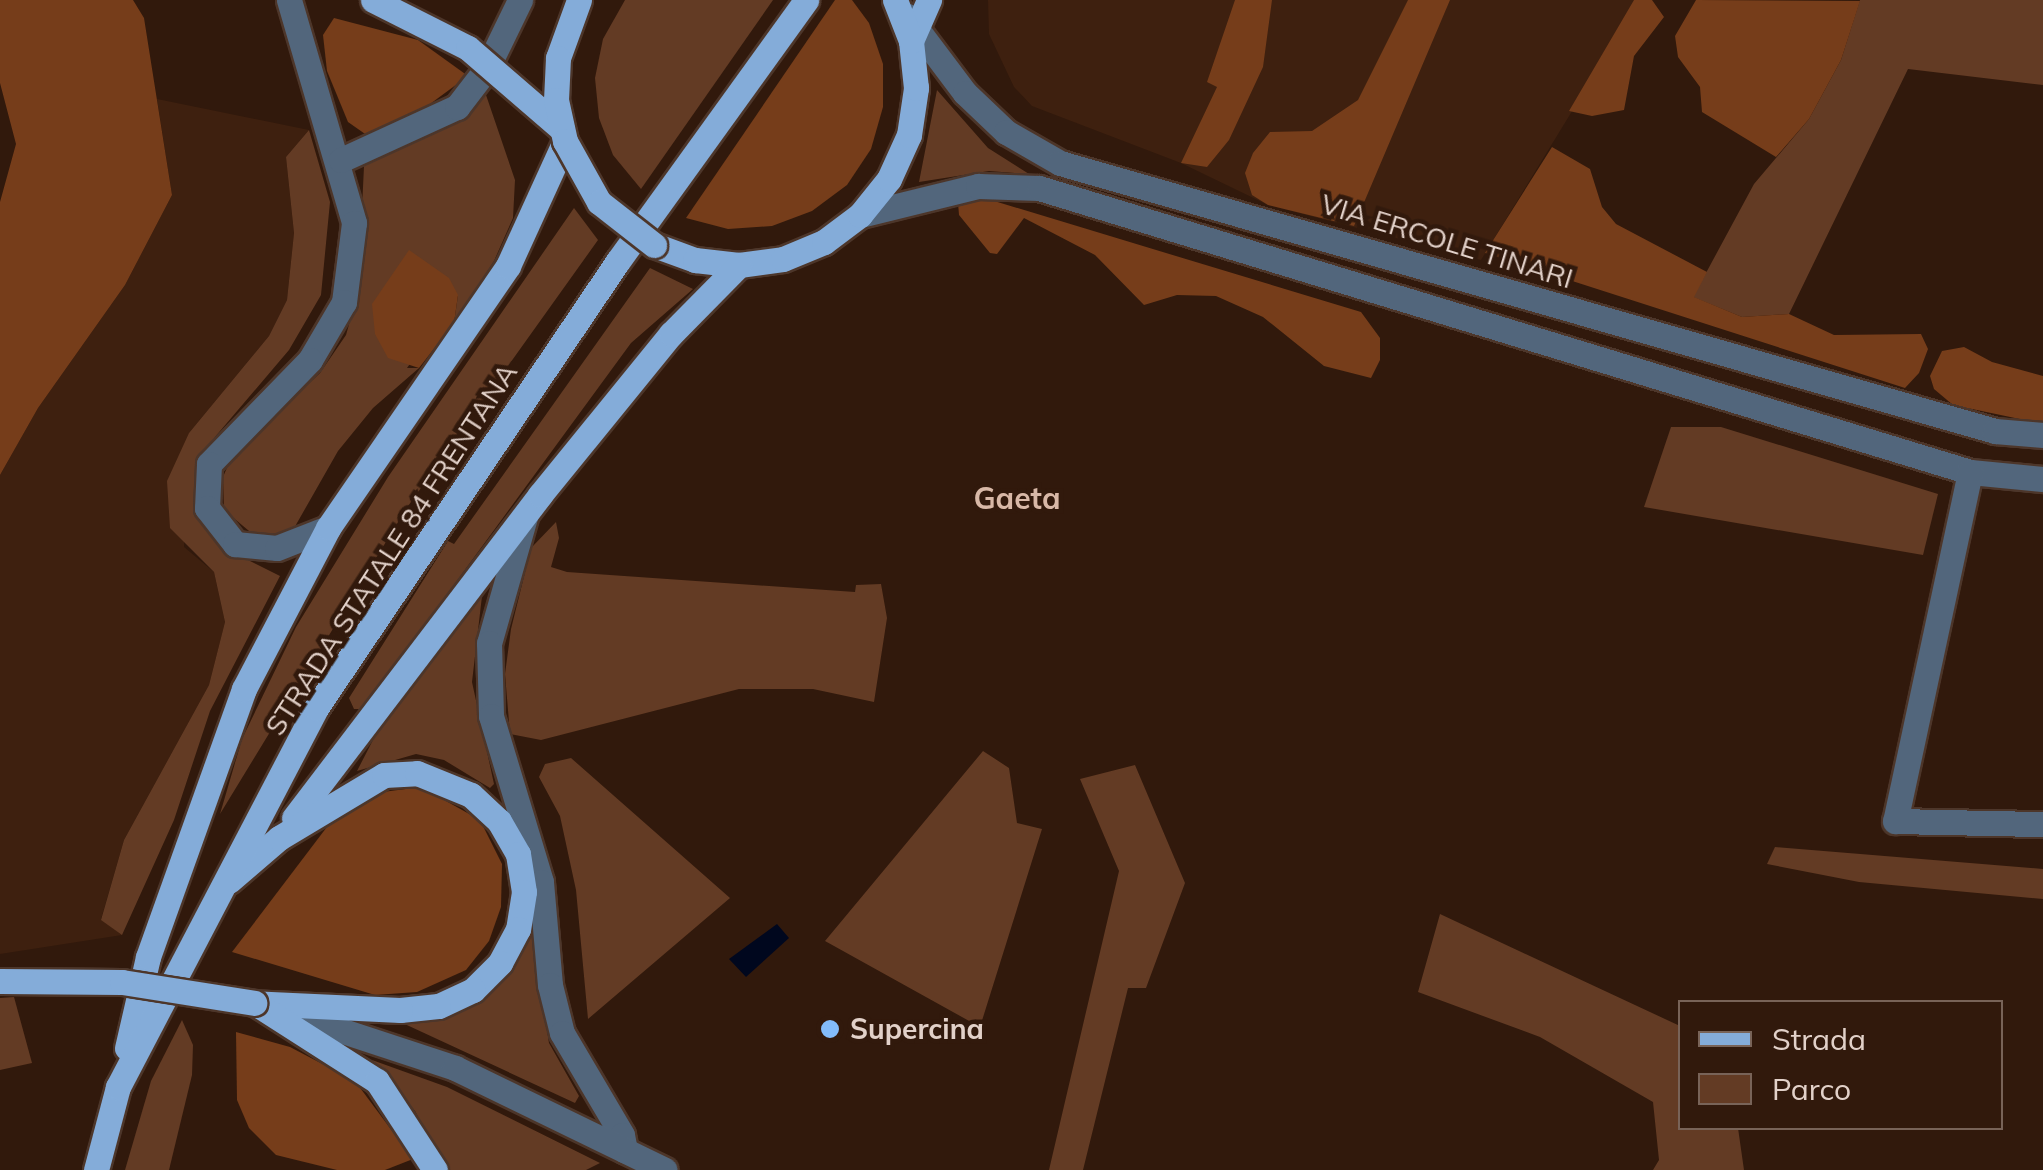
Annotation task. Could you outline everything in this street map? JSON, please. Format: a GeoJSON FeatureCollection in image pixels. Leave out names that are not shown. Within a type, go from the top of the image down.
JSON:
{"type":"FeatureCollection","features":[{"type":"Feature","properties":{"kind":"main road"},"geometry":{"type":"LineString","coordinates":[[118,1087],[148,957],[244,689],[328,528],[508,266],[564,135],[468,48],[373,0]]}},
{"type":"Feature","properties":{"kind":"main road","name":"VIA ERCOLE TINARI"},"geometry":{"type":"LineString","coordinates":[[579,0],[558,58],[564,135],[599,202],[654,245],[695,260],[739,264],[810,248],[860,215],[890,179],[909,135],[916,88],[913,34],[895,0]]}},
{"type":"Feature","properties":{"kind":"main road","name":"STRADA STATALE 84 FRENTANA"},"geometry":{"type":"LineString","coordinates":[[96,1170],[118,1087],[218,891],[327,692],[618,262],[806,0]]}},
{"type":"Feature","properties":{"kind":"main road"},"geometry":{"type":"LineString","coordinates":[[913,34],[928,0]]}},
{"type":"Feature","properties":{"kind":"main road"},"geometry":{"type":"LineString","coordinates":[[278,838],[526,513],[671,334],[739,264]]}},
{"type":"Feature","properties":{"kind":"main road"},"geometry":{"type":"LineString","coordinates":[[0,981],[122,982],[254,1002],[400,1010],[438,1006],[473,990],[500,963],[521,910],[518,854],[499,820],[471,795],[417,773],[361,785],[278,838],[218,891]]}},
{"type":"Feature","properties":{"kind":"main road"},"geometry":{"type":"LineString","coordinates":[[254,1002],[377,1081],[434,1170]]}},
{"type":"Feature","properties":{"kind":"street"},"geometry":{"type":"LineString","coordinates":[[289,0],[341,160],[354,223],[344,302],[310,360],[210,464],[207,508],[235,544],[277,548],[328,528]]}},
{"type":"Feature","properties":{"kind":"street"},"geometry":{"type":"LineString","coordinates":[[341,160],[457,107],[487,68],[520,0]]}},
{"type":"Feature","properties":{"kind":"street","name":"VIA ERCOLE TINARI"},"geometry":{"type":"LineString","coordinates":[[913,34],[964,93],[1006,132],[1060,162],[1995,431],[2043,435]]}},
{"type":"Feature","properties":{"kind":"street","name":"VIA ERCOLE TINARI"},"geometry":{"type":"LineString","coordinates":[[860,215],[978,186],[1038,188],[1970,472],[2043,479]]}},
{"type":"Feature","properties":{"kind":"street"},"geometry":{"type":"LineString","coordinates":[[1970,472],[1895,822],[2043,824]]}},
{"type":"Feature","properties":{"kind":"street"},"geometry":{"type":"LineString","coordinates":[[526,513],[490,644],[491,716],[541,882],[550,985],[562,1033],[622,1135],[625,1151]]}},
{"type":"Feature","properties":{"kind":"street"},"geometry":{"type":"LineString","coordinates":[[254,1002],[455,1068],[666,1170]]}},
{"type":"Feature","properties":{"kind":"shaded area"},"geometry":{"type":"Polygon","coordinates":[[[0,0],[133,0],[144,18],[172,195],[125,285],[38,408],[0,475],[0,202],[16,144],[0,83],[0,0]]]}},
{"type":"Feature","properties":{"kind":"shaded area"},"geometry":{"type":"Polygon","coordinates":[[[835,0],[852,0],[869,23],[883,64],[883,107],[871,149],[847,185],[812,211],[772,226],[728,229],[686,218],[835,0]]]}},
{"type":"Feature","properties":{"kind":"shaded area"},"geometry":{"type":"Polygon","coordinates":[[[988,0],[1640,0],[1481,260],[1268,205],[1181,163],[1032,106],[1014,87],[989,34],[988,0]]]}},
{"type":"Feature","properties":{"kind":"shaded area"},"geometry":{"type":"Polygon","coordinates":[[[1235,0],[1272,0],[1263,67],[1229,140],[1207,167],[1181,163],[1217,87],[1207,82],[1235,0]]]}},
{"type":"Feature","properties":{"kind":"shaded area"},"geometry":{"type":"Polygon","coordinates":[[[1408,0],[1450,0],[1354,226],[1268,205],[1252,195],[1245,173],[1253,153],[1270,132],[1312,131],[1358,100],[1408,0]]]}},
{"type":"Feature","properties":{"kind":"shaded area"},"geometry":{"type":"Polygon","coordinates":[[[1634,0],[1652,0],[1664,17],[1634,56],[1624,110],[1592,116],[1569,111],[1634,0]]]}},
{"type":"Feature","properties":{"kind":"shaded area"},"geometry":{"type":"Polygon","coordinates":[[[1696,0],[1860,1],[1841,60],[1809,119],[1776,157],[1702,112],[1700,87],[1678,57],[1675,36],[1696,0]]]}},
{"type":"Feature","properties":{"kind":"shaded area"},"geometry":{"type":"Polygon","coordinates":[[[334,18],[418,40],[468,76],[388,135],[368,136],[348,122],[327,71],[323,35],[334,18]]]}},
{"type":"Feature","properties":{"kind":"shaded area"},"geometry":{"type":"Polygon","coordinates":[[[157,99],[309,130],[286,157],[294,233],[287,300],[269,336],[189,433],[184,547],[214,572],[225,622],[209,685],[124,840],[101,919],[122,935],[0,954],[0,475],[38,408],[125,285],[172,195],[157,99]]]}},
{"type":"Feature","properties":{"kind":"shaded area"},"geometry":{"type":"Polygon","coordinates":[[[1552,147],[1590,169],[1602,207],[1616,224],[1707,272],[1694,297],[1742,317],[1789,314],[1834,335],[1921,334],[1928,349],[1919,373],[1905,388],[1485,253],[1552,147]]]}},
{"type":"Feature","properties":{"kind":"shaded area"},"geometry":{"type":"Polygon","coordinates":[[[981,197],[1361,312],[1380,338],[1380,360],[1371,378],[1324,366],[1263,317],[1216,296],[1177,295],[1144,305],[1095,255],[1024,218],[997,254],[990,253],[959,215],[958,203],[981,197]]]}},
{"type":"Feature","properties":{"kind":"shaded area"},"geometry":{"type":"Polygon","coordinates":[[[409,250],[449,278],[458,295],[454,323],[419,368],[388,358],[375,334],[372,304],[409,250]]]}},
{"type":"Feature","properties":{"kind":"shaded area"},"geometry":{"type":"Polygon","coordinates":[[[1964,347],[1992,362],[2043,376],[2043,424],[1953,405],[1934,389],[1930,376],[1942,351],[1964,347]]]}},
{"type":"Feature","properties":{"kind":"shaded area"},"geometry":{"type":"Polygon","coordinates":[[[421,787],[480,820],[502,864],[501,907],[489,941],[466,970],[417,992],[375,995],[232,952],[336,815],[375,793],[421,787]]]}},
{"type":"Feature","properties":{"kind":"shaded area"},"geometry":{"type":"Polygon","coordinates":[[[236,1032],[290,1047],[355,1081],[413,1159],[385,1170],[337,1170],[276,1155],[249,1128],[237,1100],[236,1032]]]}},
{"type":"Feature","properties":{"kind":"green space"},"geometry":{"type":"Polygon","coordinates":[[[625,0],[773,0],[641,189],[613,155],[599,118],[595,78],[603,39],[625,0]]]}},
{"type":"Feature","properties":{"kind":"green space"},"geometry":{"type":"Polygon","coordinates":[[[1860,0],[2043,0],[2043,85],[1908,69],[1789,314],[1742,317],[1693,297],[1754,184],[1809,119],[1841,60],[1860,0]]]}},
{"type":"Feature","properties":{"kind":"green space"},"geometry":{"type":"Polygon","coordinates":[[[937,90],[988,148],[1029,174],[989,171],[919,182],[937,90]]]}},
{"type":"Feature","properties":{"kind":"green space"},"geometry":{"type":"Polygon","coordinates":[[[485,92],[515,180],[513,218],[494,261],[454,323],[458,295],[407,368],[419,368],[373,408],[338,451],[293,530],[277,540],[255,536],[224,510],[223,477],[232,456],[320,373],[346,335],[358,293],[364,166],[467,109],[485,92]]]}},
{"type":"Feature","properties":{"kind":"green space"},"geometry":{"type":"Polygon","coordinates":[[[309,130],[330,202],[321,295],[289,350],[215,437],[195,487],[198,505],[232,552],[280,576],[210,711],[174,820],[122,935],[101,920],[124,840],[209,685],[225,622],[214,572],[170,528],[167,481],[189,433],[269,336],[287,300],[294,233],[286,157],[309,130]]]}},
{"type":"Feature","properties":{"kind":"green space"},"geometry":{"type":"Polygon","coordinates":[[[574,208],[598,240],[406,509],[220,814],[242,739],[296,627],[388,477],[574,208]]]}},
{"type":"Feature","properties":{"kind":"green space"},"geometry":{"type":"Polygon","coordinates":[[[650,268],[693,289],[631,343],[363,709],[354,709],[349,698],[448,541],[454,544],[650,268]]]}},
{"type":"Feature","properties":{"kind":"green space"},"geometry":{"type":"Polygon","coordinates":[[[1671,427],[1721,427],[1938,494],[1923,555],[1644,507],[1671,427]]]}},
{"type":"Feature","properties":{"kind":"green space"},"geometry":{"type":"Polygon","coordinates":[[[556,522],[559,538],[551,567],[567,572],[855,592],[856,585],[881,584],[887,618],[874,702],[813,689],[739,689],[541,740],[510,734],[505,674],[511,629],[531,548],[556,522]]]}},
{"type":"Feature","properties":{"kind":"green space"},"geometry":{"type":"Polygon","coordinates":[[[482,596],[472,682],[494,784],[490,788],[444,760],[416,754],[357,771],[374,738],[482,596]]]}},
{"type":"Feature","properties":{"kind":"green space"},"geometry":{"type":"Polygon","coordinates":[[[983,751],[1009,768],[1017,823],[1042,829],[980,1027],[825,941],[983,751]]]}},
{"type":"Feature","properties":{"kind":"green space"},"geometry":{"type":"Polygon","coordinates":[[[571,758],[730,898],[588,1019],[576,890],[560,816],[539,777],[545,764],[571,758]]]}},
{"type":"Feature","properties":{"kind":"green space"},"geometry":{"type":"Polygon","coordinates":[[[1135,765],[1185,883],[1146,988],[1128,988],[1083,1170],[1049,1170],[1119,871],[1080,779],[1135,765]]]}},
{"type":"Feature","properties":{"kind":"green space"},"geometry":{"type":"Polygon","coordinates":[[[1775,847],[2043,869],[2043,899],[1859,882],[1767,864],[1775,847]]]}},
{"type":"Feature","properties":{"kind":"green space"},"geometry":{"type":"Polygon","coordinates":[[[1440,914],[1678,1025],[1678,1130],[1738,1130],[1744,1170],[1653,1170],[1659,1160],[1653,1102],[1540,1037],[1418,992],[1440,914]]]}},
{"type":"Feature","properties":{"kind":"green space"},"geometry":{"type":"Polygon","coordinates":[[[531,925],[549,1043],[579,1096],[575,1103],[396,1020],[437,1017],[531,925]]]}},
{"type":"Feature","properties":{"kind":"green space"},"geometry":{"type":"Polygon","coordinates":[[[14,997],[32,1063],[0,1070],[0,998],[14,997]]]}},
{"type":"Feature","properties":{"kind":"green space"},"geometry":{"type":"Polygon","coordinates":[[[182,1020],[193,1045],[192,1075],[169,1170],[125,1170],[151,1081],[182,1020]]]}},
{"type":"Feature","properties":{"kind":"green space"},"geometry":{"type":"Polygon","coordinates":[[[372,1060],[447,1087],[600,1163],[586,1170],[446,1170],[415,1111],[372,1060]]]}},
{"type":"Feature","properties":{"kind":"water"},"geometry":{"type":"Polygon","coordinates":[[[777,924],[789,938],[746,977],[729,959],[777,924]]]}},
{"type":"Feature","properties":{"kind":"place","name":"Supercina"},"geometry":{"type":"Point","coordinates":[830,1029]}},
{"type":"Feature","properties":{"kind":"district","name":"Gaeta"},"geometry":{"type":"Point","coordinates":[1017,498]}}]}
